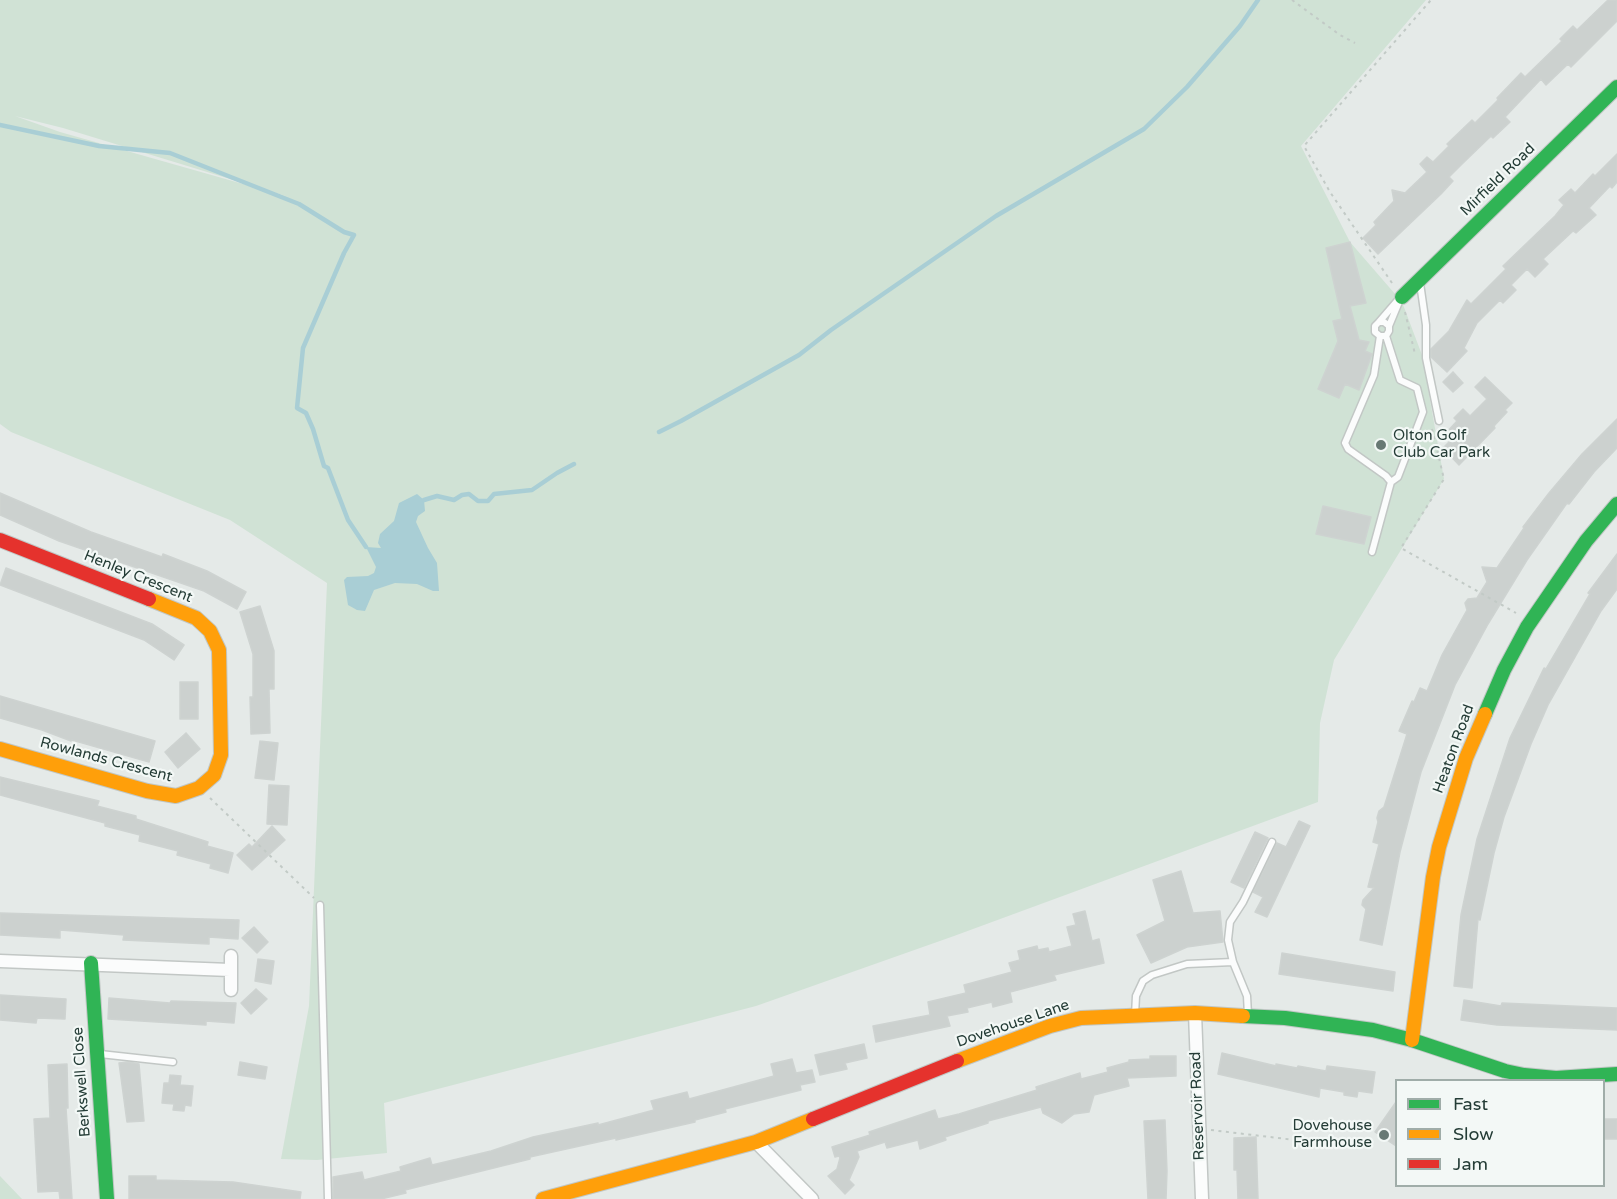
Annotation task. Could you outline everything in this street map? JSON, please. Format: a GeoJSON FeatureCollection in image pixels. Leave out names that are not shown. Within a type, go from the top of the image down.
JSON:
{"type":"FeatureCollection","features":[{"type":"Feature","properties":{"kind":"street","name":"Mirfield Road"},"geometry":{"type":"LineString","coordinates":[[1402,297],[1617,87]]}},
{"type":"Feature","properties":{"kind":"street","name":"Heaton Road"},"geometry":{"type":"LineString","coordinates":[[1412,1040],[1428,904],[1439,847],[1466,758],[1504,670],[1531,622],[1586,541],[1617,504]]}},
{"type":"Feature","properties":{"kind":"street","name":"Henley Crescent"},"geometry":{"type":"LineString","coordinates":[[0,540],[196,618],[210,631],[219,650],[221,755],[214,776],[200,788]]}},
{"type":"Feature","properties":{"kind":"street","name":"Rowlands Crescent"},"geometry":{"type":"LineString","coordinates":[[0,749],[147,791],[176,796],[200,788]]}},
{"type":"Feature","properties":{"kind":"street"},"geometry":{"type":"LineString","coordinates":[[231,956],[231,990]]}},
{"type":"Feature","properties":{"kind":"street"},"geometry":{"type":"LineString","coordinates":[[0,961],[230,970]]}},
{"type":"Feature","properties":{"kind":"street","name":"Berkswell Close"},"geometry":{"type":"LineString","coordinates":[[91,963],[107,1199]]}},
{"type":"Feature","properties":{"kind":"street","name":"Dovehouse Lane"},"geometry":{"type":"LineString","coordinates":[[543,1199],[756,1142],[957,1061],[1050,1026],[1080,1018],[1195,1013],[1285,1018],[1373,1030],[1412,1040],[1505,1071],[1531,1076],[1556,1078],[1617,1074]]}},
{"type":"Feature","properties":{"kind":"street","name":"Reservoir Road"},"geometry":{"type":"LineString","coordinates":[[1195,1013],[1202,1199]]}},
{"type":"Feature","properties":{"kind":"street"},"geometry":{"type":"LineString","coordinates":[[756,1142],[812,1199]]}},
{"type":"Feature","properties":{"kind":"lane"},"geometry":{"type":"LineString","coordinates":[[1419,279],[1426,325],[1426,358],[1439,421]]}},
{"type":"Feature","properties":{"kind":"lane"},"geometry":{"type":"LineString","coordinates":[[1372,552],[1390,482],[1398,477],[1423,412],[1417,388],[1400,380],[1383,336],[1375,332],[1375,326],[1402,297]]}},
{"type":"Feature","properties":{"kind":"lane"},"geometry":{"type":"LineString","coordinates":[[1390,482],[1386,476],[1348,449],[1346,442],[1374,375],[1383,336],[1389,331],[1402,297]]}},
{"type":"Feature","properties":{"kind":"lane"},"geometry":{"type":"LineString","coordinates":[[1379,322],[1384,322],[1389,326]]}},
{"type":"Feature","properties":{"kind":"lane"},"geometry":{"type":"LineString","coordinates":[[1248,1016],[1247,996],[1233,962],[1228,940],[1230,922],[1243,902],[1272,842]]}},
{"type":"Feature","properties":{"kind":"lane"},"geometry":{"type":"LineString","coordinates":[[320,905],[328,1199]]}},
{"type":"Feature","properties":{"kind":"lane"},"geometry":{"type":"LineString","coordinates":[[1135,1016],[1137,996],[1143,981],[1152,975],[1187,964],[1233,962]]}},
{"type":"Feature","properties":{"kind":"lane"},"geometry":{"type":"LineString","coordinates":[[97,1053],[173,1062]]}},
{"type":"Feature","properties":{"kind":"path"},"geometry":{"type":"LineString","coordinates":[[1292,0],[1340,35],[1355,43]]}},
{"type":"Feature","properties":{"kind":"path"},"geometry":{"type":"LineString","coordinates":[[1415,354],[1402,297],[1330,192],[1304,146],[1431,0]]}},
{"type":"Feature","properties":{"kind":"path"},"geometry":{"type":"LineString","coordinates":[[1431,422],[1444,479],[1401,548],[1531,622]]}},
{"type":"Feature","properties":{"kind":"path"},"geometry":{"type":"LineString","coordinates":[[200,788],[320,905]]}},
{"type":"Feature","properties":{"kind":"path"},"geometry":{"type":"LineString","coordinates":[[1200,1129],[1320,1143]]}},
{"type":"Feature","properties":{"kind":"green space"},"geometry":{"type":"Polygon","coordinates":[[[0,0],[1426,0],[1301,146],[1350,242],[1402,302],[1422,355],[1444,479],[1334,660],[1320,723],[1318,802],[756,1006],[384,1103],[387,1153],[317,1160],[281,1159],[309,1006],[327,583],[230,520],[11,432],[0,424],[0,0]],[[15,116],[60,132],[289,197],[63,128],[15,116]]]}},
{"type":"Feature","properties":{"kind":"green space"},"geometry":{"type":"Polygon","coordinates":[[[0,1176],[22,1199],[0,1199],[0,1176]]]}},
{"type":"Feature","properties":{"kind":"water"},"geometry":{"type":"Polygon","coordinates":[[[417,494],[424,500],[425,511],[418,516],[416,522],[437,563],[439,591],[433,591],[417,584],[395,583],[374,590],[365,611],[348,605],[344,580],[347,577],[368,576],[374,573],[376,567],[366,547],[381,548],[378,543],[380,534],[394,521],[399,503],[417,494]]]}},
{"type":"Feature","properties":{"kind":"building"},"geometry":{"type":"Polygon","coordinates":[[[1608,0],[1617,0],[1617,21],[1571,67],[1568,64],[1546,85],[1541,79],[1505,117],[1510,122],[1493,138],[1491,136],[1449,177],[1453,181],[1378,254],[1363,238],[1376,225],[1374,222],[1394,201],[1392,190],[1405,193],[1427,172],[1420,164],[1427,157],[1433,162],[1449,146],[1447,144],[1472,120],[1475,123],[1521,73],[1525,77],[1562,41],[1560,39],[1573,26],[1577,30],[1608,0]]]}},
{"type":"Feature","properties":{"kind":"building"},"geometry":{"type":"Polygon","coordinates":[[[1617,154],[1617,182],[1612,188],[1610,186],[1589,208],[1596,215],[1576,233],[1573,231],[1543,259],[1548,264],[1535,277],[1527,269],[1511,285],[1516,290],[1503,303],[1500,300],[1477,323],[1464,348],[1467,351],[1447,372],[1431,357],[1431,349],[1449,331],[1467,300],[1471,304],[1506,269],[1503,266],[1555,216],[1564,205],[1559,200],[1571,189],[1575,193],[1617,154]]]}},
{"type":"Feature","properties":{"kind":"building"},"geometry":{"type":"Polygon","coordinates":[[[1350,242],[1366,303],[1350,306],[1359,340],[1369,342],[1365,351],[1372,354],[1359,390],[1345,384],[1339,398],[1318,389],[1338,341],[1333,321],[1342,319],[1326,248],[1350,242]]]}},
{"type":"Feature","properties":{"kind":"building"},"geometry":{"type":"Polygon","coordinates":[[[1453,372],[1463,383],[1453,392],[1443,382],[1453,372]]]}},
{"type":"Feature","properties":{"kind":"building"},"geometry":{"type":"Polygon","coordinates":[[[1485,377],[1512,403],[1494,426],[1495,428],[1459,465],[1443,448],[1451,440],[1445,434],[1457,421],[1454,418],[1463,409],[1470,416],[1487,399],[1475,387],[1485,377]]]}},
{"type":"Feature","properties":{"kind":"building"},"geometry":{"type":"Polygon","coordinates":[[[1617,419],[1617,448],[1594,472],[1569,504],[1567,503],[1527,560],[1488,624],[1455,685],[1421,772],[1400,852],[1382,945],[1360,940],[1366,909],[1362,905],[1363,900],[1374,888],[1368,887],[1379,844],[1373,842],[1377,818],[1379,811],[1384,807],[1407,734],[1399,731],[1412,701],[1414,702],[1420,688],[1427,691],[1442,655],[1467,610],[1465,603],[1468,599],[1477,598],[1487,582],[1482,567],[1497,568],[1523,527],[1549,493],[1582,454],[1617,419]]]}},
{"type":"Feature","properties":{"kind":"building"},"geometry":{"type":"Polygon","coordinates":[[[0,493],[91,532],[162,557],[163,554],[207,571],[246,592],[237,609],[204,591],[59,541],[0,515],[0,493]]]}},
{"type":"Feature","properties":{"kind":"building"},"geometry":{"type":"Polygon","coordinates":[[[1323,506],[1371,517],[1364,544],[1316,534],[1323,506]]]}},
{"type":"Feature","properties":{"kind":"building"},"geometry":{"type":"Polygon","coordinates":[[[1617,554],[1617,589],[1601,611],[1548,705],[1504,817],[1480,920],[1478,919],[1472,988],[1454,986],[1461,915],[1477,839],[1510,738],[1544,668],[1546,669],[1590,594],[1588,593],[1617,554]]]}},
{"type":"Feature","properties":{"kind":"building"},"geometry":{"type":"Polygon","coordinates":[[[6,568],[152,624],[184,645],[174,660],[144,640],[0,585],[6,568]]]}},
{"type":"Feature","properties":{"kind":"building"},"geometry":{"type":"Polygon","coordinates":[[[260,606],[274,651],[274,689],[269,689],[270,733],[251,734],[250,697],[253,697],[253,654],[240,612],[260,606]]]}},
{"type":"Feature","properties":{"kind":"building"},"geometry":{"type":"Polygon","coordinates":[[[180,682],[198,682],[198,719],[180,719],[180,682]]]}},
{"type":"Feature","properties":{"kind":"building"},"geometry":{"type":"Polygon","coordinates":[[[0,696],[155,741],[149,762],[71,741],[0,718],[0,696]]]}},
{"type":"Feature","properties":{"kind":"building"},"geometry":{"type":"Polygon","coordinates":[[[186,733],[200,749],[178,768],[165,752],[186,733]]]}},
{"type":"Feature","properties":{"kind":"building"},"geometry":{"type":"Polygon","coordinates":[[[260,741],[278,743],[274,780],[255,778],[260,741]]]}},
{"type":"Feature","properties":{"kind":"building"},"geometry":{"type":"Polygon","coordinates":[[[0,777],[99,801],[97,806],[136,816],[136,819],[208,842],[207,846],[233,853],[228,873],[210,868],[211,864],[177,855],[178,851],[139,841],[140,835],[105,826],[105,823],[0,795],[0,777]]]}},
{"type":"Feature","properties":{"kind":"building"},"geometry":{"type":"Polygon","coordinates":[[[269,785],[289,786],[287,825],[267,824],[269,785]]]}},
{"type":"Feature","properties":{"kind":"building"},"geometry":{"type":"Polygon","coordinates":[[[1299,821],[1310,826],[1267,917],[1255,912],[1263,897],[1253,892],[1277,843],[1286,847],[1299,821]]]}},
{"type":"Feature","properties":{"kind":"building"},"geometry":{"type":"Polygon","coordinates":[[[272,826],[285,840],[252,870],[237,855],[249,844],[252,847],[272,826]]]}},
{"type":"Feature","properties":{"kind":"building"},"geometry":{"type":"Polygon","coordinates":[[[1255,832],[1268,838],[1244,888],[1231,882],[1255,832]]]}},
{"type":"Feature","properties":{"kind":"building"},"geometry":{"type":"Polygon","coordinates":[[[1181,871],[1193,913],[1220,911],[1223,942],[1187,947],[1151,963],[1137,935],[1165,921],[1153,880],[1181,871]]]}},
{"type":"Feature","properties":{"kind":"building"},"geometry":{"type":"Polygon","coordinates":[[[1085,911],[1092,941],[1099,939],[1104,963],[1054,975],[1056,980],[1010,992],[1012,1002],[993,1007],[992,1002],[967,1008],[968,1012],[947,1016],[950,1026],[876,1042],[873,1026],[930,1015],[928,1002],[966,993],[964,985],[1012,972],[1009,963],[1020,960],[1018,951],[1037,946],[1038,950],[1048,948],[1049,952],[1072,946],[1067,927],[1076,925],[1073,914],[1085,911]]]}},
{"type":"Feature","properties":{"kind":"building"},"geometry":{"type":"Polygon","coordinates":[[[0,913],[239,920],[238,939],[209,937],[209,944],[123,940],[124,935],[60,930],[60,938],[0,935],[0,913]]]}},
{"type":"Feature","properties":{"kind":"building"},"geometry":{"type":"Polygon","coordinates":[[[254,927],[268,942],[257,953],[242,938],[254,927]]]}},
{"type":"Feature","properties":{"kind":"building"},"geometry":{"type":"Polygon","coordinates":[[[1282,953],[1395,972],[1393,991],[1279,974],[1282,953]]]}},
{"type":"Feature","properties":{"kind":"building"},"geometry":{"type":"Polygon","coordinates":[[[258,959],[274,961],[271,984],[255,981],[258,959]]]}},
{"type":"Feature","properties":{"kind":"building"},"geometry":{"type":"Polygon","coordinates":[[[256,989],[267,999],[251,1014],[241,1003],[256,989]]]}},
{"type":"Feature","properties":{"kind":"building"},"geometry":{"type":"Polygon","coordinates":[[[0,995],[66,999],[65,1019],[37,1018],[36,1023],[0,1020],[0,995]]]}},
{"type":"Feature","properties":{"kind":"building"},"geometry":{"type":"Polygon","coordinates":[[[109,998],[170,1003],[171,1001],[236,1003],[234,1023],[206,1021],[206,1025],[108,1019],[109,998]]]}},
{"type":"Feature","properties":{"kind":"building"},"geometry":{"type":"Polygon","coordinates":[[[1464,1000],[1501,1006],[1502,1003],[1617,1008],[1617,1030],[1497,1025],[1461,1020],[1464,1000]]]}},
{"type":"Feature","properties":{"kind":"building"},"geometry":{"type":"Polygon","coordinates":[[[864,1044],[867,1058],[845,1063],[847,1069],[820,1075],[815,1055],[864,1044]]]}},
{"type":"Feature","properties":{"kind":"building"},"geometry":{"type":"Polygon","coordinates":[[[1222,1053],[1276,1066],[1276,1064],[1297,1068],[1298,1066],[1326,1071],[1327,1066],[1375,1072],[1372,1093],[1358,1091],[1357,1097],[1320,1088],[1319,1097],[1218,1074],[1222,1053]]]}},
{"type":"Feature","properties":{"kind":"building"},"geometry":{"type":"Polygon","coordinates":[[[1150,1056],[1176,1056],[1176,1076],[1127,1078],[1129,1086],[1094,1095],[1089,1112],[1074,1114],[1062,1123],[1043,1113],[1041,1107],[988,1121],[988,1123],[945,1137],[946,1140],[920,1149],[918,1140],[887,1148],[885,1142],[857,1151],[859,1157],[849,1180],[854,1185],[845,1194],[828,1176],[837,1169],[840,1158],[835,1157],[832,1147],[870,1135],[869,1132],[935,1110],[938,1119],[959,1114],[1037,1090],[1036,1087],[1080,1073],[1081,1079],[1108,1072],[1107,1068],[1129,1062],[1129,1060],[1150,1059],[1150,1056]]]}},
{"type":"Feature","properties":{"kind":"building"},"geometry":{"type":"Polygon","coordinates":[[[792,1059],[796,1073],[812,1070],[815,1082],[800,1085],[801,1090],[725,1109],[726,1112],[695,1120],[695,1122],[530,1157],[530,1159],[405,1190],[406,1193],[381,1199],[333,1199],[333,1177],[362,1172],[364,1180],[401,1171],[400,1167],[430,1158],[432,1165],[491,1151],[533,1137],[598,1123],[598,1125],[654,1110],[651,1101],[687,1092],[689,1099],[774,1076],[771,1064],[792,1059]]]}},
{"type":"Feature","properties":{"kind":"building"},"geometry":{"type":"Polygon","coordinates":[[[240,1062],[267,1067],[265,1079],[238,1075],[240,1062]]]}},
{"type":"Feature","properties":{"kind":"building"},"geometry":{"type":"Polygon","coordinates":[[[119,1063],[139,1064],[144,1121],[127,1122],[119,1063]]]}},
{"type":"Feature","properties":{"kind":"building"},"geometry":{"type":"Polygon","coordinates":[[[67,1064],[68,1108],[66,1108],[72,1199],[60,1199],[59,1191],[38,1192],[34,1119],[50,1118],[48,1065],[67,1064]]]}},
{"type":"Feature","properties":{"kind":"building"},"geometry":{"type":"Polygon","coordinates":[[[170,1075],[181,1076],[180,1085],[193,1086],[191,1106],[185,1105],[184,1111],[173,1110],[174,1104],[162,1103],[164,1083],[169,1083],[170,1075]]]}},
{"type":"Feature","properties":{"kind":"building"},"geometry":{"type":"Polygon","coordinates":[[[1395,1103],[1395,1145],[1375,1132],[1395,1103]]]}},
{"type":"Feature","properties":{"kind":"building"},"geometry":{"type":"Polygon","coordinates":[[[1605,1119],[1617,1119],[1617,1139],[1605,1139],[1605,1119]]]}},
{"type":"Feature","properties":{"kind":"building"},"geometry":{"type":"Polygon","coordinates":[[[1165,1120],[1166,1199],[1148,1199],[1144,1121],[1165,1120]]]}},
{"type":"Feature","properties":{"kind":"building"},"geometry":{"type":"Polygon","coordinates":[[[1256,1137],[1258,1199],[1238,1199],[1237,1170],[1234,1170],[1234,1138],[1256,1137]]]}},
{"type":"Feature","properties":{"kind":"building"},"geometry":{"type":"Polygon","coordinates":[[[129,1176],[156,1176],[156,1180],[233,1182],[301,1192],[300,1199],[129,1199],[129,1176]]]}},
{"type":"Feature","properties":{"kind":"waterway"},"geometry":{"type":"LineString","coordinates":[[659,432],[799,355],[831,330],[996,216],[1144,129],[1187,87],[1240,26],[1258,0]]}},
{"type":"Feature","properties":{"kind":"waterway"},"geometry":{"type":"LineString","coordinates":[[0,125],[99,146],[170,153],[299,204],[344,232],[354,235],[303,348],[297,408],[306,413],[324,466],[328,468],[348,520],[366,547]]}},
{"type":"Feature","properties":{"kind":"waterway"},"geometry":{"type":"LineString","coordinates":[[424,500],[437,496],[454,500],[469,494],[478,501],[488,501],[494,494],[532,490],[574,464]]}},
{"type":"Feature","properties":{"kind":"traffic: fast"},"geometry":{"type":"LineString","coordinates":[[1402,297],[1617,87]]}},
{"type":"Feature","properties":{"kind":"traffic: fast"},"geometry":{"type":"LineString","coordinates":[[1485,714],[1504,670],[1527,627],[1586,541],[1617,504]]}},
{"type":"Feature","properties":{"kind":"traffic: fast"},"geometry":{"type":"LineString","coordinates":[[91,963],[107,1199]]}},
{"type":"Feature","properties":{"kind":"traffic: fast"},"geometry":{"type":"LineString","coordinates":[[1243,1016],[1285,1018],[1373,1030],[1524,1075],[1556,1078],[1617,1074]]}},
{"type":"Feature","properties":{"kind":"traffic: slow"},"geometry":{"type":"LineString","coordinates":[[0,749],[147,791],[176,796],[199,788],[214,775],[221,755],[219,650],[210,631],[196,618],[149,599]]}},
{"type":"Feature","properties":{"kind":"traffic: slow"},"geometry":{"type":"LineString","coordinates":[[1412,1040],[1439,847],[1466,758],[1485,714]]}},
{"type":"Feature","properties":{"kind":"traffic: slow"},"geometry":{"type":"LineString","coordinates":[[957,1061],[1050,1026],[1081,1018],[1195,1013],[1243,1016]]}},
{"type":"Feature","properties":{"kind":"traffic: slow"},"geometry":{"type":"LineString","coordinates":[[543,1199],[756,1142],[813,1119]]}},
{"type":"Feature","properties":{"kind":"traffic: jam"},"geometry":{"type":"LineString","coordinates":[[0,540],[149,599]]}},
{"type":"Feature","properties":{"kind":"traffic: jam"},"geometry":{"type":"LineString","coordinates":[[813,1119],[957,1061]]}},
{"type":"Feature","properties":{"kind":"place","name":"Olton Golf Club Car Park"},"geometry":{"type":"Point","coordinates":[1381,445]}},
{"type":"Feature","properties":{"kind":"place","name":"Dovehouse Farmhouse"},"geometry":{"type":"Point","coordinates":[1384,1135]}}]}
